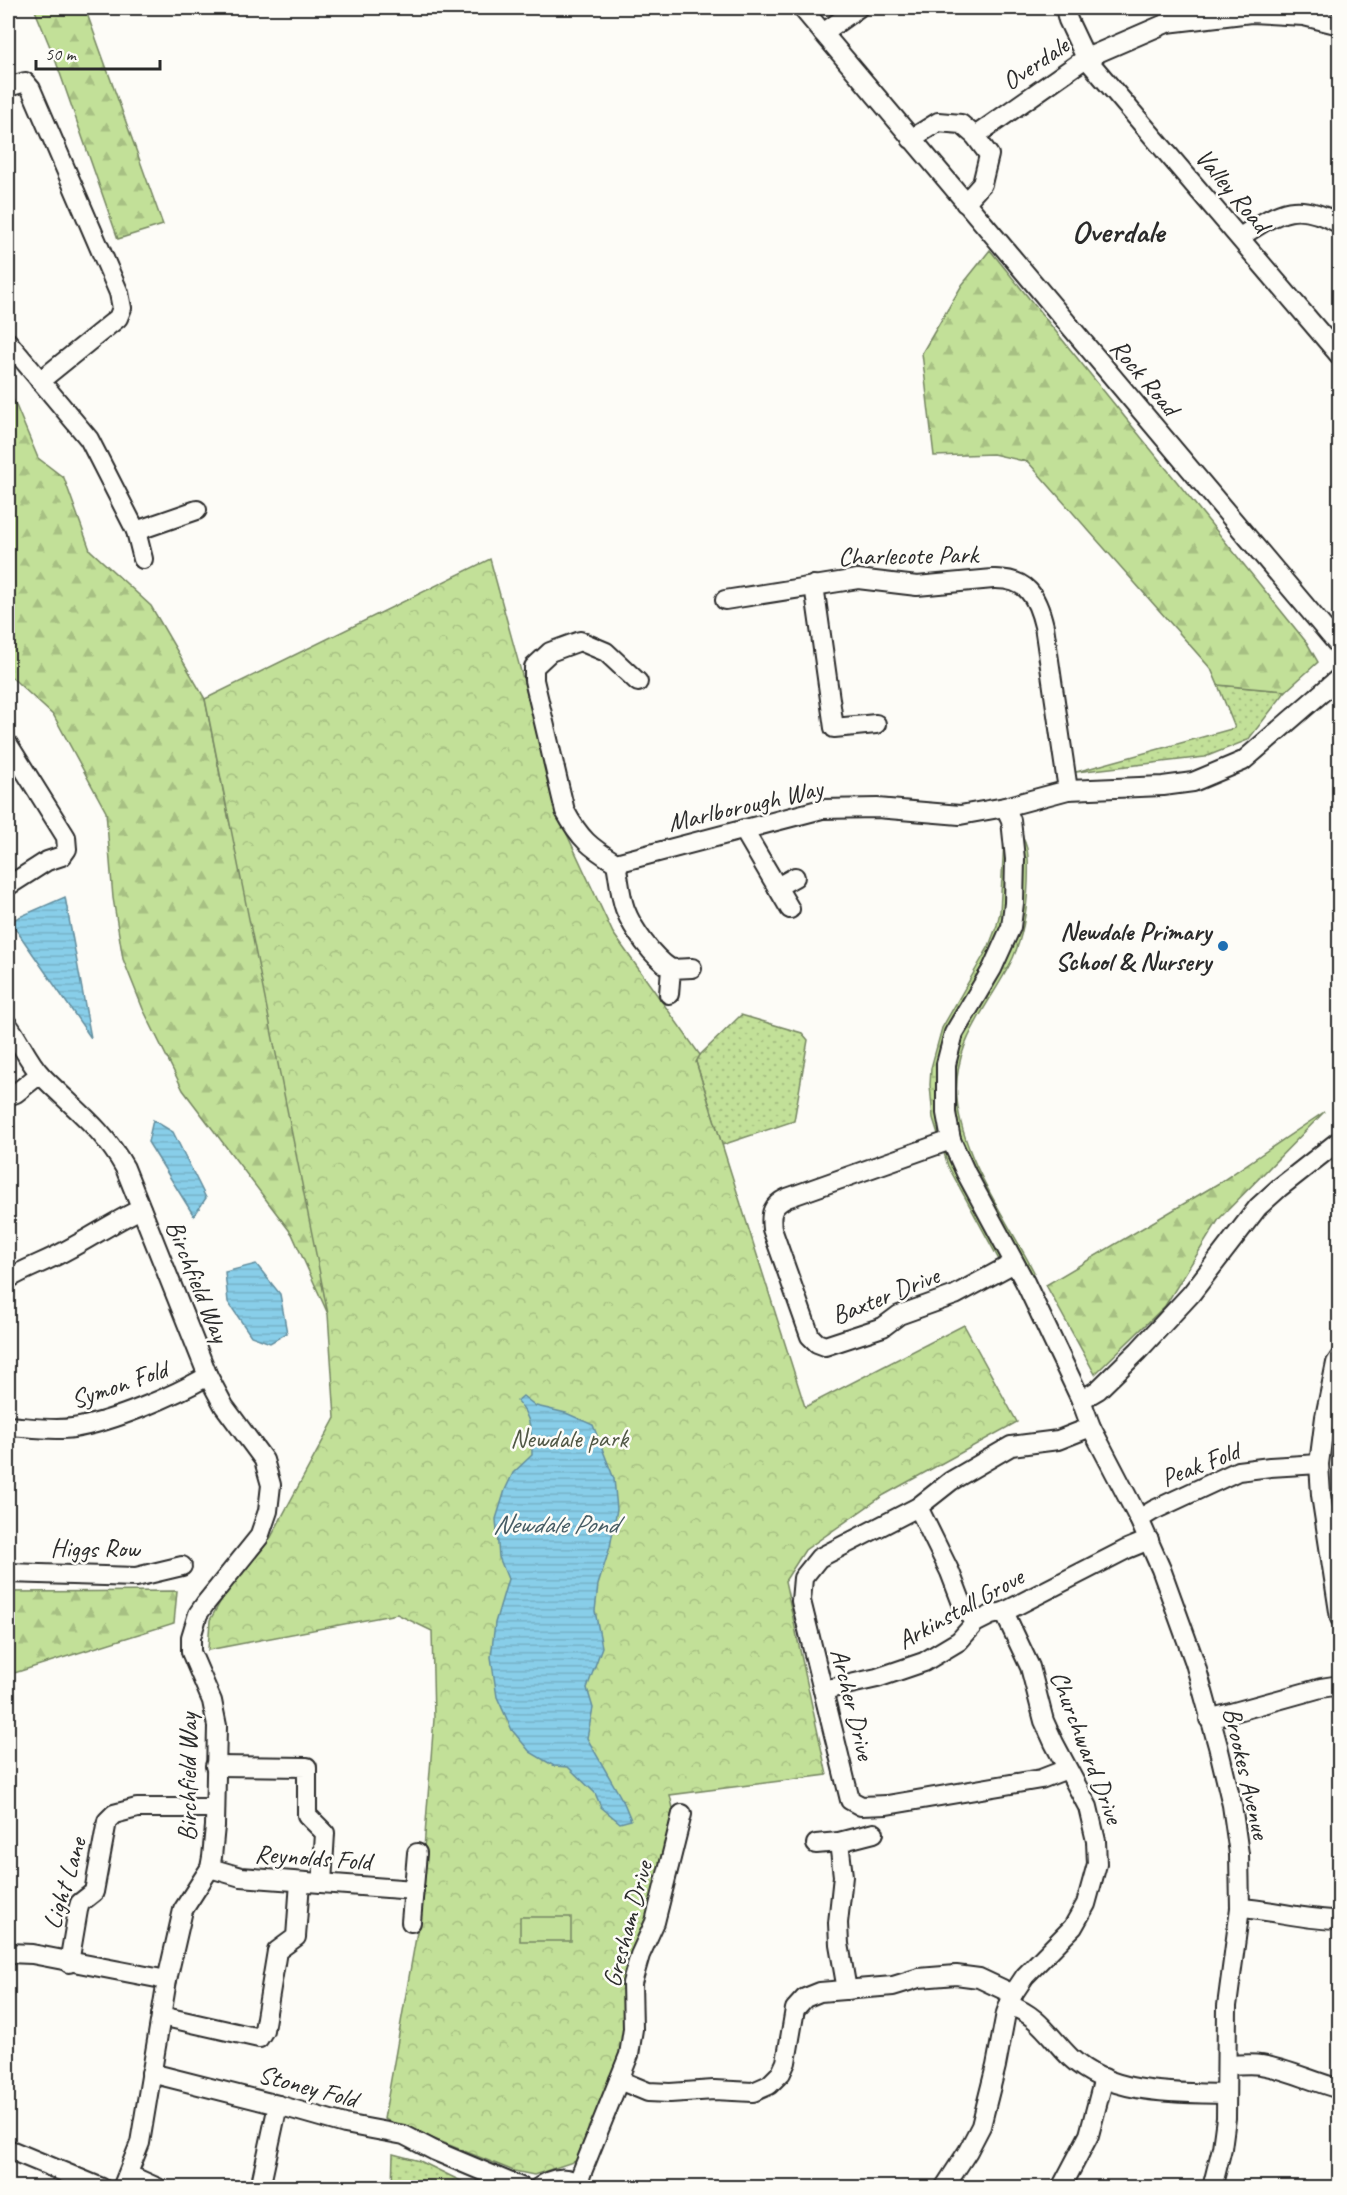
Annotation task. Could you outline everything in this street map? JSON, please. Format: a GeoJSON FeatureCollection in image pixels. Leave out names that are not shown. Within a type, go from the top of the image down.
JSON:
{"type":"FeatureCollection","features":[{"type":"Feature","properties":{"kind":"street","name":"Rock Road"},"geometry":{"type":"LineString","coordinates":[[802,8],[1340,647]]}},
{"type":"Feature","properties":{"kind":"street"},"geometry":{"type":"LineString","coordinates":[[823,33],[858,8]]}},
{"type":"Feature","properties":{"kind":"street","name":"Valley Road"},"geometry":{"type":"LineString","coordinates":[[1065,8],[1068,20],[1086,58],[1340,356]]}},
{"type":"Feature","properties":{"kind":"street","name":"Overdale"},"geometry":{"type":"LineString","coordinates":[[975,136],[1086,58],[1167,23],[1253,10],[1305,12],[1340,25]]}},
{"type":"Feature","properties":{"kind":"street"},"geometry":{"type":"LineString","coordinates":[[8,87],[25,82],[32,89],[119,293],[122,308],[118,318],[40,381]]}},
{"type":"Feature","properties":{"kind":"street"},"geometry":{"type":"LineString","coordinates":[[911,139],[938,122],[961,124],[975,136],[989,155],[982,184],[965,203]]}},
{"type":"Feature","properties":{"kind":"street"},"geometry":{"type":"LineString","coordinates":[[1240,237],[1266,220],[1296,210],[1310,210],[1340,224]]}},
{"type":"Feature","properties":{"kind":"street"},"geometry":{"type":"LineString","coordinates":[[8,342],[88,439],[136,531],[142,560]]}},
{"type":"Feature","properties":{"kind":"street"},"geometry":{"type":"LineString","coordinates":[[136,531],[197,510]]}},
{"type":"Feature","properties":{"kind":"street","name":"Charlecote Park"},"geometry":{"type":"LineString","coordinates":[[725,600],[858,579],[917,586],[1002,578],[1017,582],[1034,595],[1044,626],[1068,790]]}},
{"type":"Feature","properties":{"kind":"street"},"geometry":{"type":"LineString","coordinates":[[813,585],[834,728],[876,724]]}},
{"type":"Feature","properties":{"kind":"street"},"geometry":{"type":"LineString","coordinates":[[638,682],[606,652],[580,641],[550,652],[534,667],[534,680],[565,811],[573,826],[589,846],[616,863],[625,910],[659,961],[671,969],[692,968]]}},
{"type":"Feature","properties":{"kind":"street","name":"Marlborough Way"},"geometry":{"type":"LineString","coordinates":[[616,863],[822,809],[877,808],[960,815],[1005,807],[1068,790],[1163,786],[1193,782],[1244,761],[1340,677]]}},
{"type":"Feature","properties":{"kind":"street"},"geometry":{"type":"LineString","coordinates":[[8,744],[66,837],[67,849],[62,856],[47,861],[8,886]]}},
{"type":"Feature","properties":{"kind":"street","name":"Brookes Avenue"},"geometry":{"type":"LineString","coordinates":[[1005,807],[1011,820],[1015,859],[1011,927],[992,969],[954,1033],[948,1052],[945,1083],[946,1113],[951,1140],[966,1173],[1014,1263],[1081,1400],[1091,1427],[1149,1540],[1189,1644],[1232,1805],[1239,1854],[1240,1908],[1227,2006],[1226,2118],[1222,2148],[1212,2187]]}},
{"type":"Feature","properties":{"kind":"street"},"geometry":{"type":"LineString","coordinates":[[743,829],[790,909]]}},
{"type":"Feature","properties":{"kind":"street"},"geometry":{"type":"LineString","coordinates":[[777,887],[795,877]]}},
{"type":"Feature","properties":{"kind":"street"},"geometry":{"type":"LineString","coordinates":[[669,994],[671,969]]}},
{"type":"Feature","properties":{"kind":"street","name":"Birchfield Way"},"geometry":{"type":"LineString","coordinates":[[8,1025],[40,1074],[89,1120],[112,1146],[125,1168],[208,1376],[224,1406],[264,1460],[271,1485],[268,1511],[259,1537],[201,1609],[191,1637],[191,1652],[212,1701],[217,1726],[213,1847],[210,1868],[183,1910],[167,1980],[140,2143],[125,2181]]}},
{"type":"Feature","properties":{"kind":"street"},"geometry":{"type":"LineString","coordinates":[[8,1096],[16,1093],[40,1074]]}},
{"type":"Feature","properties":{"kind":"street","name":"Baxter Drive"},"geometry":{"type":"LineString","coordinates":[[951,1140],[776,1203],[770,1215],[772,1229],[810,1336],[817,1343],[825,1346],[884,1327],[899,1315],[955,1295],[1014,1263]]}},
{"type":"Feature","properties":{"kind":"street"},"geometry":{"type":"LineString","coordinates":[[1081,1400],[1106,1382],[1191,1294],[1258,1207],[1340,1140]]}},
{"type":"Feature","properties":{"kind":"street"},"geometry":{"type":"LineString","coordinates":[[8,1279],[63,1253],[120,1218],[141,1209]]}},
{"type":"Feature","properties":{"kind":"street"},"geometry":{"type":"LineString","coordinates":[[1340,1357],[1336,1364],[1325,1417],[1319,1464],[1321,1495],[1340,1618]]}},
{"type":"Feature","properties":{"kind":"street","name":"Symon Fold"},"geometry":{"type":"LineString","coordinates":[[8,1426],[71,1428],[103,1421],[189,1387],[208,1376]]}},
{"type":"Feature","properties":{"kind":"street","name":"Archer Drive"},"geometry":{"type":"LineString","coordinates":[[1067,1770],[1041,1779],[887,1805],[861,1806],[850,1800],[801,1601],[802,1578],[819,1558],[918,1507],[951,1481],[1011,1446],[1058,1440],[1091,1427]]}},
{"type":"Feature","properties":{"kind":"street","name":"Peak Fold"},"geometry":{"type":"LineString","coordinates":[[1139,1519],[1238,1471],[1319,1464]]}},
{"type":"Feature","properties":{"kind":"street"},"geometry":{"type":"LineString","coordinates":[[918,1507],[950,1572],[963,1606],[975,1623]]}},
{"type":"Feature","properties":{"kind":"street","name":"Arkinstall Grove"},"geometry":{"type":"LineString","coordinates":[[824,1690],[877,1678],[924,1662],[959,1641],[975,1623],[991,1615],[1004,1612],[1149,1540]]}},
{"type":"Feature","properties":{"kind":"street","name":"Higgs Row"},"geometry":{"type":"LineString","coordinates":[[8,1573],[136,1577],[182,1566]]}},
{"type":"Feature","properties":{"kind":"street","name":"Churchward Drive"},"geometry":{"type":"LineString","coordinates":[[944,2187],[968,2151],[981,2126],[1011,2000],[1025,1976],[1073,1927],[1086,1904],[1097,1863],[1093,1821],[1082,1793],[1067,1770],[1044,1721],[1030,1667],[1004,1612]]}},
{"type":"Feature","properties":{"kind":"street"},"geometry":{"type":"LineString","coordinates":[[1209,1719],[1320,1688],[1340,1685]]}},
{"type":"Feature","properties":{"kind":"street"},"geometry":{"type":"LineString","coordinates":[[215,1766],[307,1767],[307,1815],[325,1833],[321,1883]]}},
{"type":"Feature","properties":{"kind":"street","name":"Light Lane"},"geometry":{"type":"LineString","coordinates":[[69,1963],[78,1910],[94,1892],[107,1821],[114,1814],[137,1808],[215,1808]]}},
{"type":"Feature","properties":{"kind":"street","name":"Gresham Drive"},"geometry":{"type":"LineString","coordinates":[[538,2187],[554,2178],[567,2178],[581,2185],[629,2055],[633,2029],[632,1983],[640,1955],[655,1922],[682,1814]]}},
{"type":"Feature","properties":{"kind":"street"},"geometry":{"type":"LineString","coordinates":[[816,1844],[839,1842],[874,1833]]}},
{"type":"Feature","properties":{"kind":"street"},"geometry":{"type":"LineString","coordinates":[[839,1842],[843,1876],[838,1923],[839,1944],[847,1990]]}},
{"type":"Feature","properties":{"kind":"street"},"geometry":{"type":"LineString","coordinates":[[411,1922],[417,1853]]}},
{"type":"Feature","properties":{"kind":"street","name":"Reynolds Fold"},"geometry":{"type":"LineString","coordinates":[[210,1868],[241,1877],[414,1890]]}},
{"type":"Feature","properties":{"kind":"street"},"geometry":{"type":"LineString","coordinates":[[161,2016],[259,2038],[264,2030],[277,1951],[296,1937],[300,1882]]}},
{"type":"Feature","properties":{"kind":"street"},"geometry":{"type":"LineString","coordinates":[[1240,1908],[1340,1920]]}},
{"type":"Feature","properties":{"kind":"street"},"geometry":{"type":"LineString","coordinates":[[8,1953],[32,1954],[69,1963],[167,1980]]}},
{"type":"Feature","properties":{"kind":"street"},"geometry":{"type":"LineString","coordinates":[[619,2080],[648,2092],[714,2090],[753,2092],[769,2085],[781,2073],[786,2062],[795,2008],[805,1998],[820,1992],[893,1986],[919,1978],[956,1975],[979,1978],[1011,2000],[1036,2019],[1085,2069],[1104,2078],[1146,2090],[1169,2093],[1226,2094]]}},
{"type":"Feature","properties":{"kind":"street"},"geometry":{"type":"LineString","coordinates":[[1227,2065],[1259,2064],[1340,2090]]}},
{"type":"Feature","properties":{"kind":"street","name":"Stoney Fold"},"geometry":{"type":"LineString","coordinates":[[151,2073],[278,2104],[345,2124],[404,2135],[435,2151],[523,2187]]}},
{"type":"Feature","properties":{"kind":"street"},"geometry":{"type":"LineString","coordinates":[[1061,2187],[1089,2135],[1104,2078]]}},
{"type":"Feature","properties":{"kind":"street"},"geometry":{"type":"LineString","coordinates":[[260,2187],[278,2104]]}},
{"type":"Feature","properties":{"kind":"street"},"geometry":{"type":"LineString","coordinates":[[8,2149],[102,2187]]}},
{"type":"Feature","properties":{"kind":"street"},"geometry":{"type":"LineString","coordinates":[[125,2181],[158,2187]]}},
{"type":"Feature","properties":{"kind":"green space"},"geometry":{"type":"Polygon","coordinates":[[[34,8],[85,8],[163,225],[118,239],[55,59],[34,8]]]}},
{"type":"Feature","properties":{"kind":"green space"},"geometry":{"type":"Polygon","coordinates":[[[990,250],[1307,643],[1318,662],[1286,691],[1218,685],[1211,669],[1028,462],[993,454],[934,456],[922,353],[962,285],[990,250]]]}},
{"type":"Feature","properties":{"kind":"green space"},"geometry":{"type":"Polygon","coordinates":[[[8,391],[38,458],[64,478],[90,550],[151,606],[205,699],[229,820],[249,890],[328,1314],[292,1234],[183,1090],[143,1009],[123,959],[113,898],[106,812],[54,716],[8,674],[8,391]]]}},
{"type":"Feature","properties":{"kind":"green space","name":"Newdale park"},"geometry":{"type":"Polygon","coordinates":[[[490,559],[564,828],[613,933],[700,1055],[696,1062],[805,1407],[964,1325],[1017,1422],[884,1495],[805,1550],[785,1581],[827,1775],[670,1795],[675,1817],[651,1910],[624,1982],[624,2027],[621,2054],[579,2160],[534,2175],[514,2171],[384,2119],[418,1926],[434,1719],[432,1631],[397,1614],[208,1650],[210,1620],[222,1599],[271,1537],[335,1418],[328,1314],[205,699],[490,559]]]}},
{"type":"Feature","properties":{"kind":"green space"},"geometry":{"type":"Polygon","coordinates":[[[1218,685],[1286,691],[1248,740],[1205,757],[1076,772],[1235,728],[1218,685]]]}},
{"type":"Feature","properties":{"kind":"green space"},"geometry":{"type":"Polygon","coordinates":[[[1011,820],[1025,842],[1028,856],[1028,893],[1024,921],[1013,958],[966,1042],[957,1078],[957,1099],[967,1144],[976,1166],[1034,1272],[1025,1282],[1004,1269],[948,1166],[933,1118],[930,1085],[931,1068],[942,1028],[989,946],[997,925],[1000,912],[1004,841],[1011,820]]]}},
{"type":"Feature","properties":{"kind":"green space"},"geometry":{"type":"Polygon","coordinates":[[[741,1015],[802,1033],[808,1040],[794,1121],[722,1145],[696,1062],[700,1055],[741,1015]]]}},
{"type":"Feature","properties":{"kind":"green space"},"geometry":{"type":"Polygon","coordinates":[[[1324,1112],[1219,1219],[1165,1306],[1095,1374],[1046,1285],[1219,1183],[1324,1112]]]}},
{"type":"Feature","properties":{"kind":"green space"},"geometry":{"type":"Polygon","coordinates":[[[177,1591],[174,1623],[8,1675],[8,1592],[177,1591]]]}},
{"type":"Feature","properties":{"kind":"green space"},"geometry":{"type":"Polygon","coordinates":[[[520,1917],[571,1917],[571,1941],[520,1941],[520,1917]]]}},
{"type":"Feature","properties":{"kind":"green space"},"geometry":{"type":"Polygon","coordinates":[[[393,2154],[420,2161],[473,2187],[392,2187],[393,2154]]]}},
{"type":"Feature","properties":{"kind":"water"},"geometry":{"type":"Polygon","coordinates":[[[65,897],[91,1038],[10,921],[65,897]]]}},
{"type":"Feature","properties":{"kind":"water"},"geometry":{"type":"Polygon","coordinates":[[[153,1120],[173,1132],[206,1198],[194,1216],[148,1142],[153,1120]]]}},
{"type":"Feature","properties":{"kind":"water"},"geometry":{"type":"Polygon","coordinates":[[[256,1264],[280,1294],[287,1333],[270,1343],[251,1336],[228,1302],[225,1272],[256,1264]]]}},
{"type":"Feature","properties":{"kind":"water","name":"Newdale Pond"},"geometry":{"type":"Polygon","coordinates":[[[523,1396],[536,1406],[566,1413],[593,1425],[614,1479],[617,1509],[610,1547],[598,1585],[595,1611],[602,1647],[587,1688],[593,1708],[587,1738],[624,1803],[631,1820],[620,1823],[601,1807],[595,1793],[568,1767],[554,1766],[530,1752],[512,1730],[497,1697],[491,1657],[495,1623],[508,1579],[499,1557],[496,1519],[513,1473],[532,1455],[528,1420],[517,1401],[523,1396]]]}},
{"type":"Feature","properties":{"kind":"place","name":"Newdale Primary School & Nursery"},"geometry":{"type":"Point","coordinates":[1223,946]}},
{"type":"Feature","properties":{"kind":"district","name":"Overdale"},"geometry":{"type":"Point","coordinates":[1118,231]}}]}
